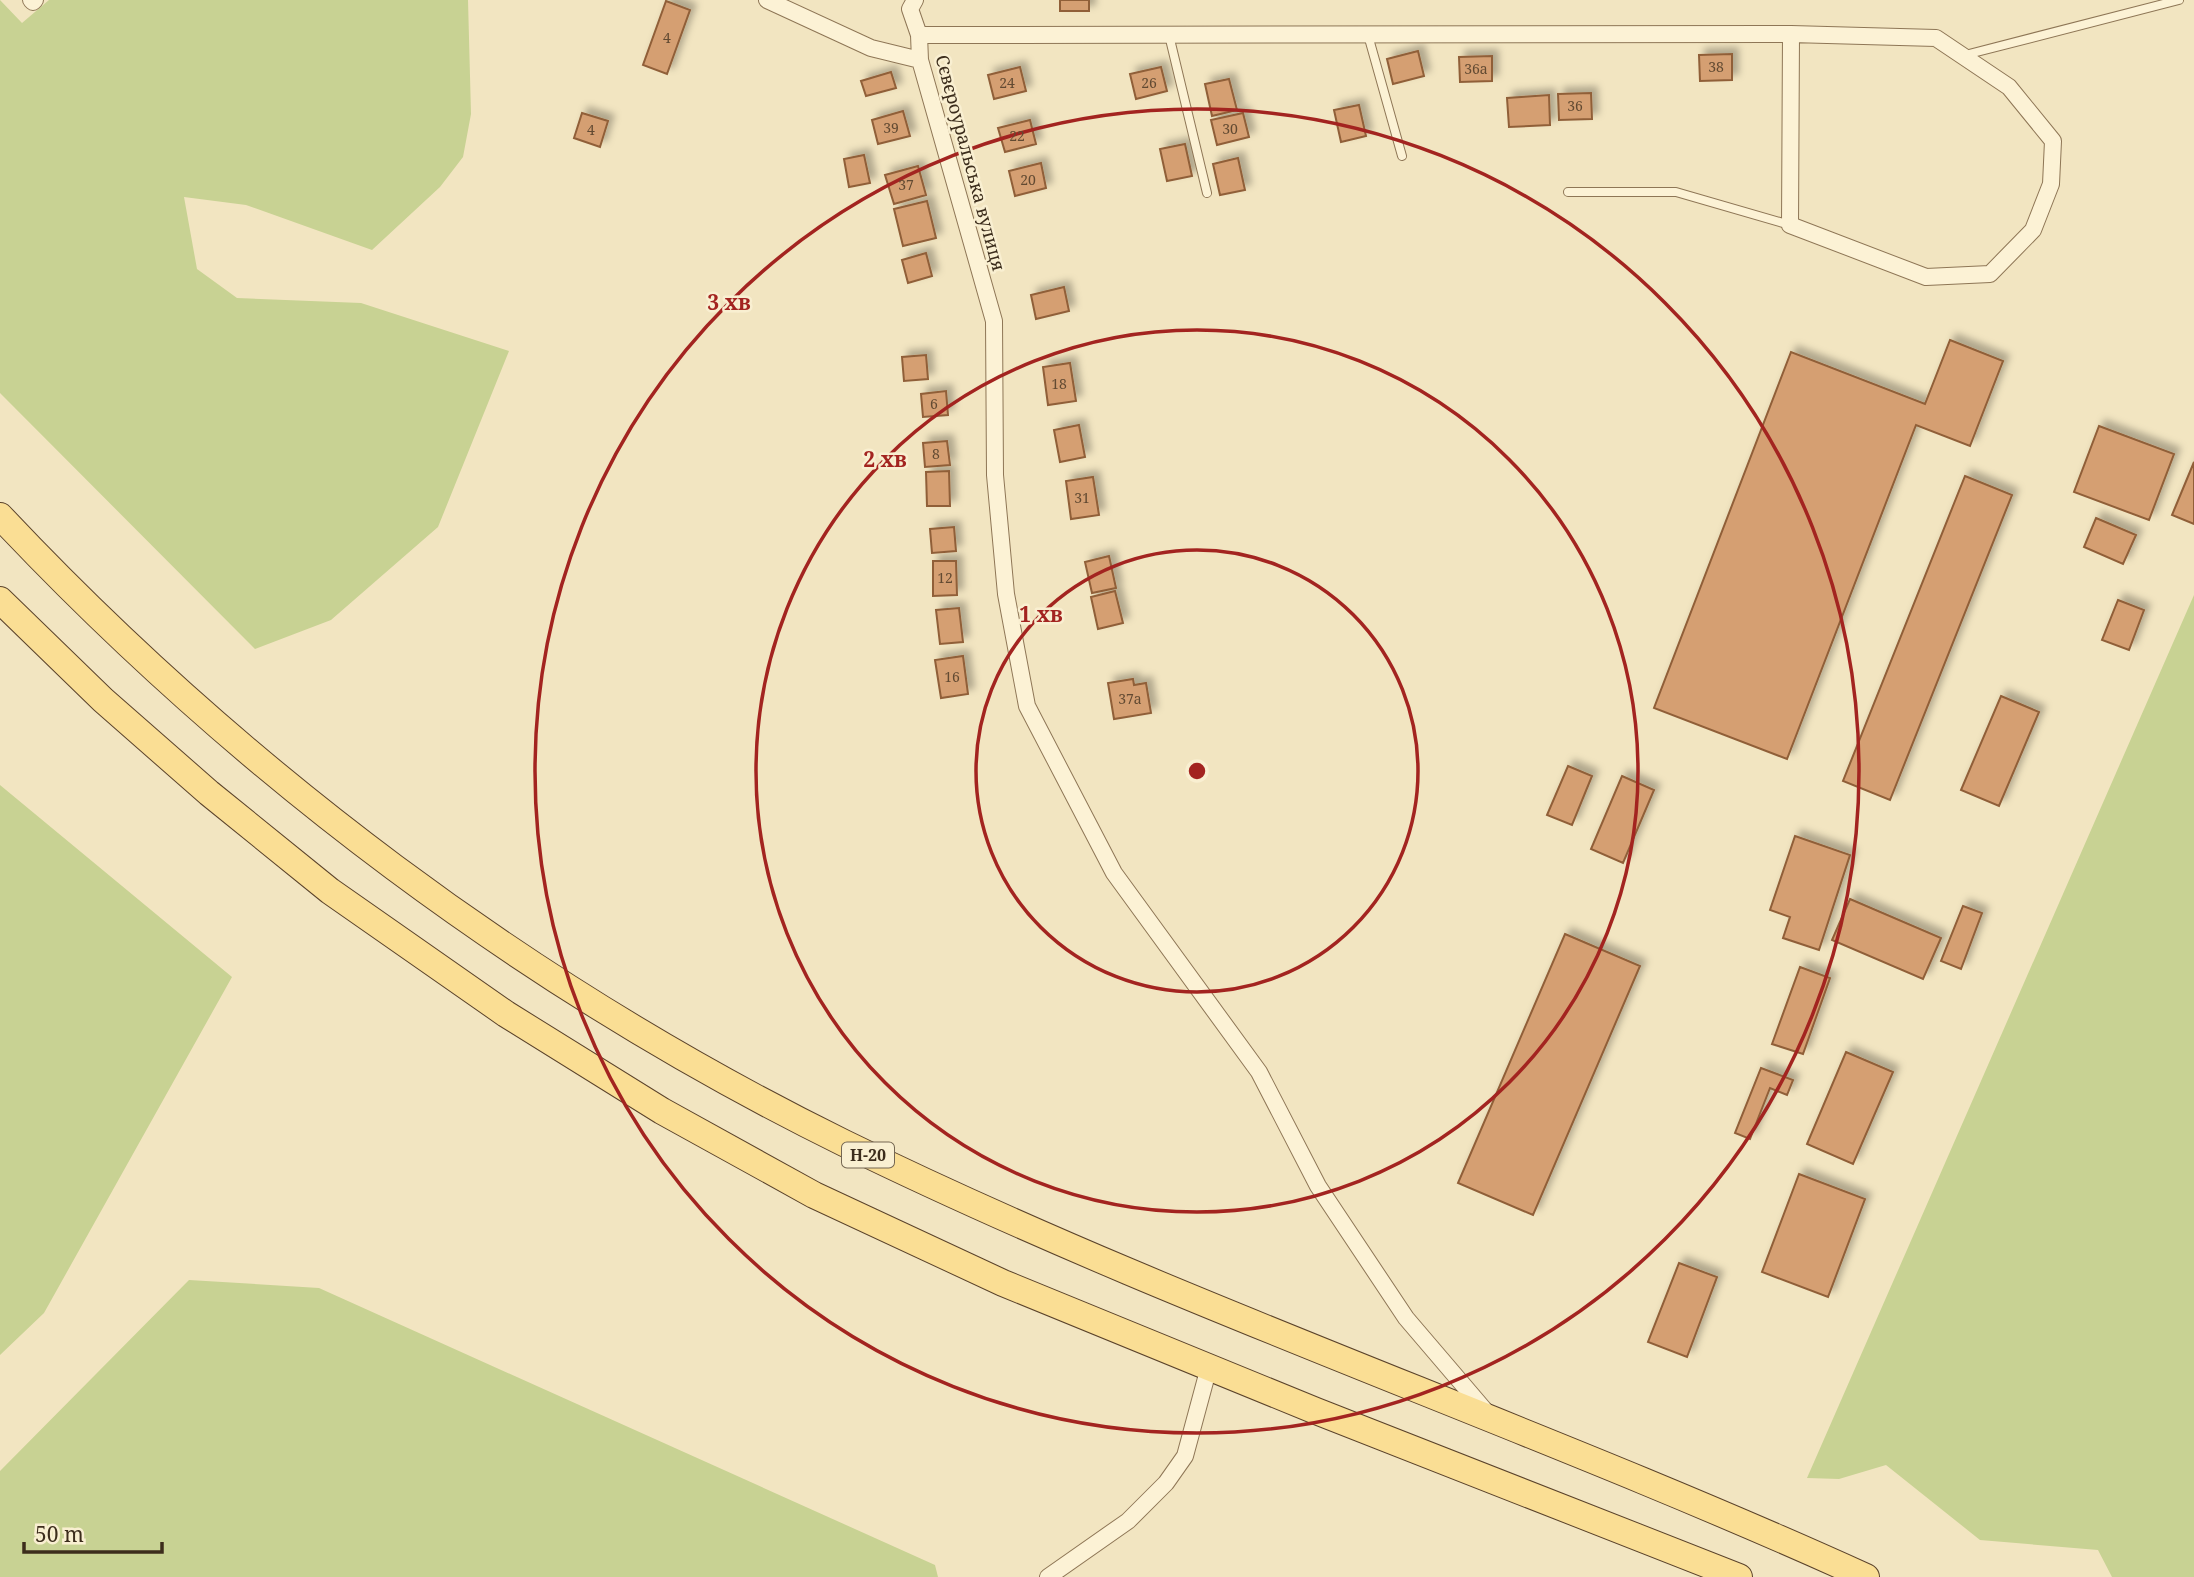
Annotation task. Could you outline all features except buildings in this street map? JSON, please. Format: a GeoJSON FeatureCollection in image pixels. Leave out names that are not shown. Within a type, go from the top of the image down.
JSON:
{"type":"FeatureCollection","features":[{"type":"Feature","properties":{"kind":"main road","name":"Н-20"},"geometry":{"type":"LineString","coordinates":[[0,516],[144,660],[352,836],[551,977],[687,1059],[838,1140],[987,1212],[1220,1310],[1763,1530],[1866,1577]]}},
{"type":"Feature","properties":{"kind":"main road"},"geometry":{"type":"LineString","coordinates":[[0,600],[103,700],[209,793],[330,891],[506,1014],[662,1111],[814,1195],[1003,1283],[1739,1577]]}},
{"type":"Feature","properties":{"kind":"street"},"geometry":{"type":"LineString","coordinates":[[767,0],[871,48],[920,60]]}},
{"type":"Feature","properties":{"kind":"street"},"geometry":{"type":"LineString","coordinates":[[915,0],[910,9],[919,35]]}},
{"type":"Feature","properties":{"kind":"street"},"geometry":{"type":"LineString","coordinates":[[1790,225],[1791,34]]}},
{"type":"Feature","properties":{"kind":"street","name":"Сєвєроуральська вулиця"},"geometry":{"type":"LineString","coordinates":[[1492,1418],[1406,1318],[1318,1186],[1259,1072],[1114,873],[1027,706],[1006,594],[995,475],[994,321],[920,60],[919,35],[1791,34],[1936,38],[2009,87],[2053,141],[2051,184],[2033,230],[1990,274],[1926,277],[1790,225]]}},
{"type":"Feature","properties":{"kind":"street"},"geometry":{"type":"LineString","coordinates":[[1048,1577],[1128,1521],[1166,1483],[1185,1456],[1209,1367]]}},
{"type":"Feature","properties":{"kind":"lane"},"geometry":{"type":"LineString","coordinates":[[1962,55],[2179,0]]}},
{"type":"Feature","properties":{"kind":"lane"},"geometry":{"type":"LineString","coordinates":[[1169,35],[1207,193]]}},
{"type":"Feature","properties":{"kind":"lane"},"geometry":{"type":"LineString","coordinates":[[1368,35],[1402,156]]}},
{"type":"Feature","properties":{"kind":"lane"},"geometry":{"type":"LineString","coordinates":[[1568,192],[1676,192],[1790,225]]}},
{"type":"Feature","properties":{"kind":"green space"},"geometry":{"type":"Polygon","coordinates":[[[0,0],[22,23],[49,0],[468,0],[471,114],[463,157],[440,187],[372,250],[246,205],[184,197],[197,269],[237,298],[361,303],[509,351],[438,527],[331,620],[255,649],[0,393],[0,0]]]}},
{"type":"Feature","properties":{"kind":"green space"},"geometry":{"type":"Polygon","coordinates":[[[2194,595],[2194,1577],[2112,1577],[2098,1550],[1980,1540],[1886,1465],[1839,1479],[1807,1478],[2194,595]]]}},
{"type":"Feature","properties":{"kind":"green space"},"geometry":{"type":"Polygon","coordinates":[[[0,785],[232,977],[44,1313],[0,1355],[0,785]]]}},
{"type":"Feature","properties":{"kind":"green space"},"geometry":{"type":"Polygon","coordinates":[[[189,1280],[319,1288],[935,1565],[938,1577],[0,1577],[0,1471],[189,1280]]]}}]}
